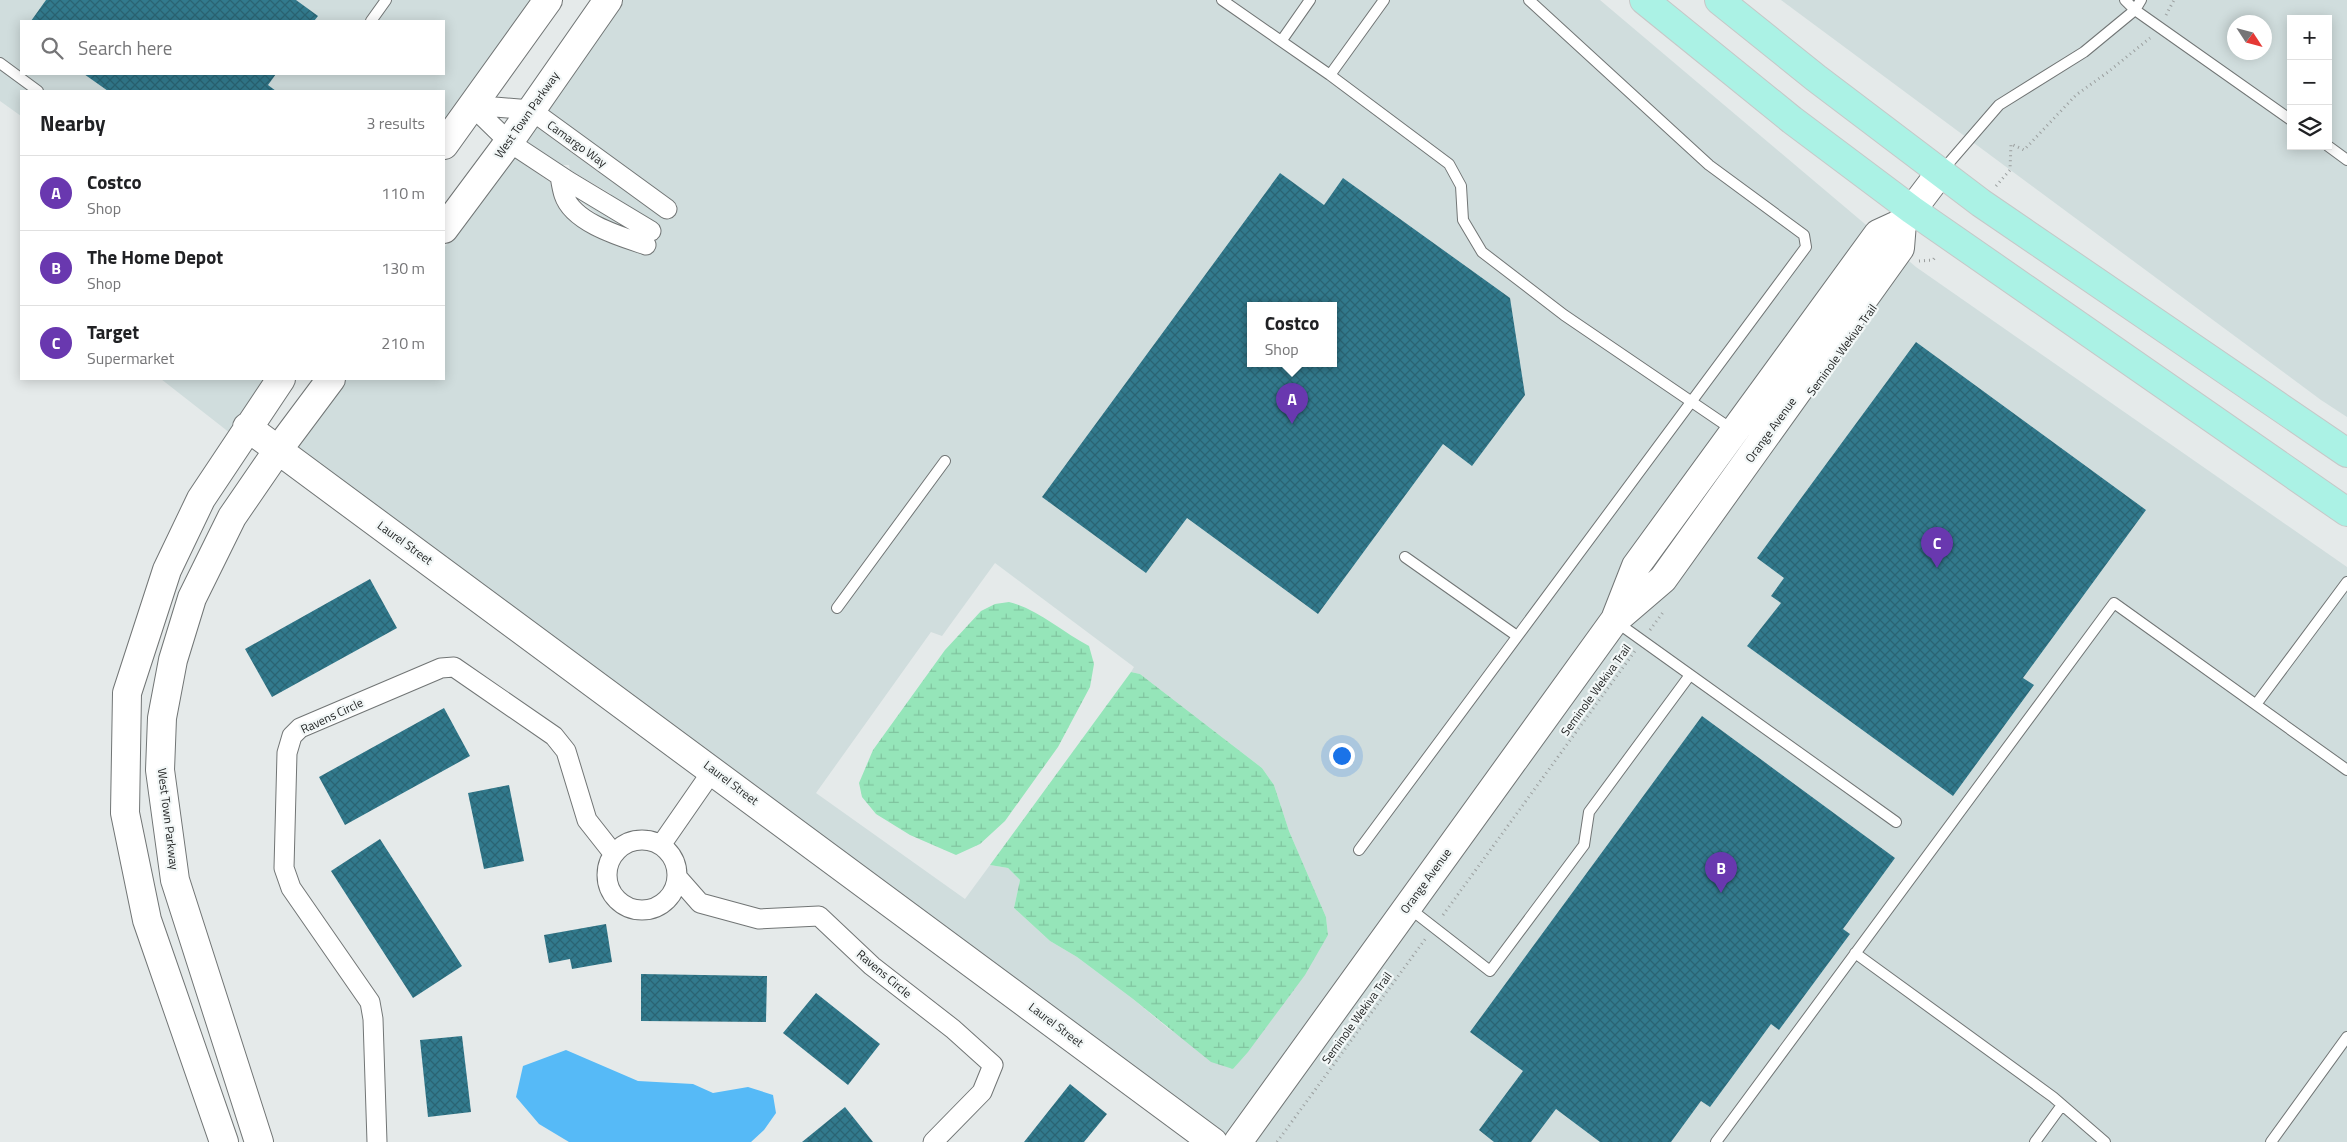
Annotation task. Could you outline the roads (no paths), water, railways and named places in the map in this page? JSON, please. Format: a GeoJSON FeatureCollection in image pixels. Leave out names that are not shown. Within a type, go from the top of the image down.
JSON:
{"type":"FeatureCollection","features":[{"type":"Feature","properties":{"kind":"main road"},"geometry":{"type":"LineString","coordinates":[[1644,0],[1792,120],[1907,217],[2282,465],[2347,512]]}},
{"type":"Feature","properties":{"kind":"main road"},"geometry":{"type":"LineString","coordinates":[[1719,0],[1816,78],[1987,208],[2347,453]]}},
{"type":"Feature","properties":{"kind":"main road"},"geometry":{"type":"LineString","coordinates":[[2282,465],[2347,488]]}},
{"type":"Feature","properties":{"kind":"street"},"geometry":{"type":"LineString","coordinates":[[445,143],[548,0]]}},
{"type":"Feature","properties":{"kind":"street","name":"West Town Parkway"},"geometry":{"type":"LineString","coordinates":[[445,228],[509,142],[608,0]]}},
{"type":"Feature","properties":{"kind":"street"},"geometry":{"type":"LineString","coordinates":[[471,105],[531,110]]}},
{"type":"Feature","properties":{"kind":"street"},"geometry":{"type":"LineString","coordinates":[[471,105],[509,142],[648,238]]}},
{"type":"Feature","properties":{"kind":"street","name":"Camargo Way"},"geometry":{"type":"LineString","coordinates":[[531,110],[667,209]]}},
{"type":"Feature","properties":{"kind":"street","name":"Orange Avenue"},"geometry":{"type":"LineString","coordinates":[[1238,1142],[1614,620],[1636,566],[1734,430],[1878,234],[1907,217],[1940,173]]}},
{"type":"Feature","properties":{"kind":"street","name":"Orange Avenue"},"geometry":{"type":"LineString","coordinates":[[1614,620],[1664,579],[1900,248],[1907,217]]}},
{"type":"Feature","properties":{"kind":"street"},"geometry":{"type":"LineString","coordinates":[[224,1142],[146,920],[125,813],[127,693],[167,570],[201,499],[247,427],[280,380]]}},
{"type":"Feature","properties":{"kind":"street","name":"West Town Parkway"},"geometry":{"type":"LineString","coordinates":[[260,1142],[175,880],[160,770],[164,709],[173,660],[192,598],[232,517],[278,450],[331,380]]}},
{"type":"Feature","properties":{"kind":"street","name":"Laurel Street"},"geometry":{"type":"LineString","coordinates":[[247,427],[713,770],[1213,1142]]}},
{"type":"Feature","properties":{"kind":"street","name":"Ravens Circle"},"geometry":{"type":"LineString","coordinates":[[377,1142],[373,1019],[370,1002],[291,888],[284,868],[287,752],[292,736],[300,728],[432,671],[454,667],[554,736],[566,751],[587,820],[613,854]]}},
{"type":"Feature","properties":{"kind":"street"},"geometry":{"type":"LineString","coordinates":[[678,878],[672,896],[657,908],[638,911],[621,904],[609,890],[606,871],[613,854],[628,842],[646,839],[661,845],[713,770]]}},
{"type":"Feature","properties":{"kind":"street","name":"Ravens Circle"},"geometry":{"type":"LineString","coordinates":[[661,845],[675,860],[678,878],[700,903],[759,919],[819,916],[872,966],[953,1029],[992,1066],[982,1092],[933,1142]]}},
{"type":"Feature","properties":{"kind":"lane"},"geometry":{"type":"LineString","coordinates":[[372,20],[386,0]]}},
{"type":"Feature","properties":{"kind":"lane"},"geometry":{"type":"LineString","coordinates":[[1282,40],[1310,0]]}},
{"type":"Feature","properties":{"kind":"lane"},"geometry":{"type":"LineString","coordinates":[[1330,75],[1384,0]]}},
{"type":"Feature","properties":{"kind":"lane"},"geometry":{"type":"LineString","coordinates":[[1359,850],[1806,247],[1804,235],[1709,165],[1529,0]]}},
{"type":"Feature","properties":{"kind":"lane"},"geometry":{"type":"LineString","coordinates":[[2125,0],[2135,10],[2287,117]]}},
{"type":"Feature","properties":{"kind":"lane"},"geometry":{"type":"LineString","coordinates":[[1940,173],[1999,105],[2084,52],[2135,10],[2141,0]]}},
{"type":"Feature","properties":{"kind":"lane"},"geometry":{"type":"LineString","coordinates":[[1225,1],[1282,40],[1449,164],[1461,186],[1463,220],[1482,252],[1564,315],[1734,430]]}},
{"type":"Feature","properties":{"kind":"lane"},"geometry":{"type":"LineString","coordinates":[[0,63],[37,90]]}},
{"type":"Feature","properties":{"kind":"lane"},"geometry":{"type":"LineString","coordinates":[[2332,149],[2347,160]]}},
{"type":"Feature","properties":{"kind":"lane"},"geometry":{"type":"LineString","coordinates":[[837,608],[944,461]]}},
{"type":"Feature","properties":{"kind":"lane"},"geometry":{"type":"LineString","coordinates":[[1405,557],[1517,636]]}},
{"type":"Feature","properties":{"kind":"lane"},"geometry":{"type":"LineString","coordinates":[[2257,703],[2347,582]]}},
{"type":"Feature","properties":{"kind":"lane"},"geometry":{"type":"LineString","coordinates":[[1716,1142],[2114,603],[2257,703],[2347,770]]}},
{"type":"Feature","properties":{"kind":"lane"},"geometry":{"type":"LineString","coordinates":[[1614,620],[1896,822]]}},
{"type":"Feature","properties":{"kind":"lane"},"geometry":{"type":"LineString","coordinates":[[1408,906],[1490,972],[1584,845],[1589,812],[1690,675]]}},
{"type":"Feature","properties":{"kind":"lane"},"geometry":{"type":"LineString","coordinates":[[1855,953],[2062,1105],[2105,1142]]}},
{"type":"Feature","properties":{"kind":"lane"},"geometry":{"type":"LineString","coordinates":[[2272,1142],[2347,1037]]}},
{"type":"Feature","properties":{"kind":"lane"},"geometry":{"type":"LineString","coordinates":[[2035,1142],[2062,1105]]}},
{"type":"Feature","properties":{"kind":"water"},"geometry":{"type":"Polygon","coordinates":[[[566,1050],[638,1081],[693,1084],[713,1093],[748,1087],[773,1095],[776,1113],[764,1130],[751,1142],[569,1142],[539,1124],[516,1097],[523,1066],[566,1050]]]}},
{"type":"Feature","properties":{"kind":"place","name":"Costco"},"geometry":{"type":"Point","coordinates":[1292,424]}},
{"type":"Feature","properties":{"kind":"place","name":"Target"},"geometry":{"type":"Point","coordinates":[1937,568]}},
{"type":"Feature","properties":{"kind":"place","name":"The Home Depot"},"geometry":{"type":"Point","coordinates":[1721,893]}}]}
